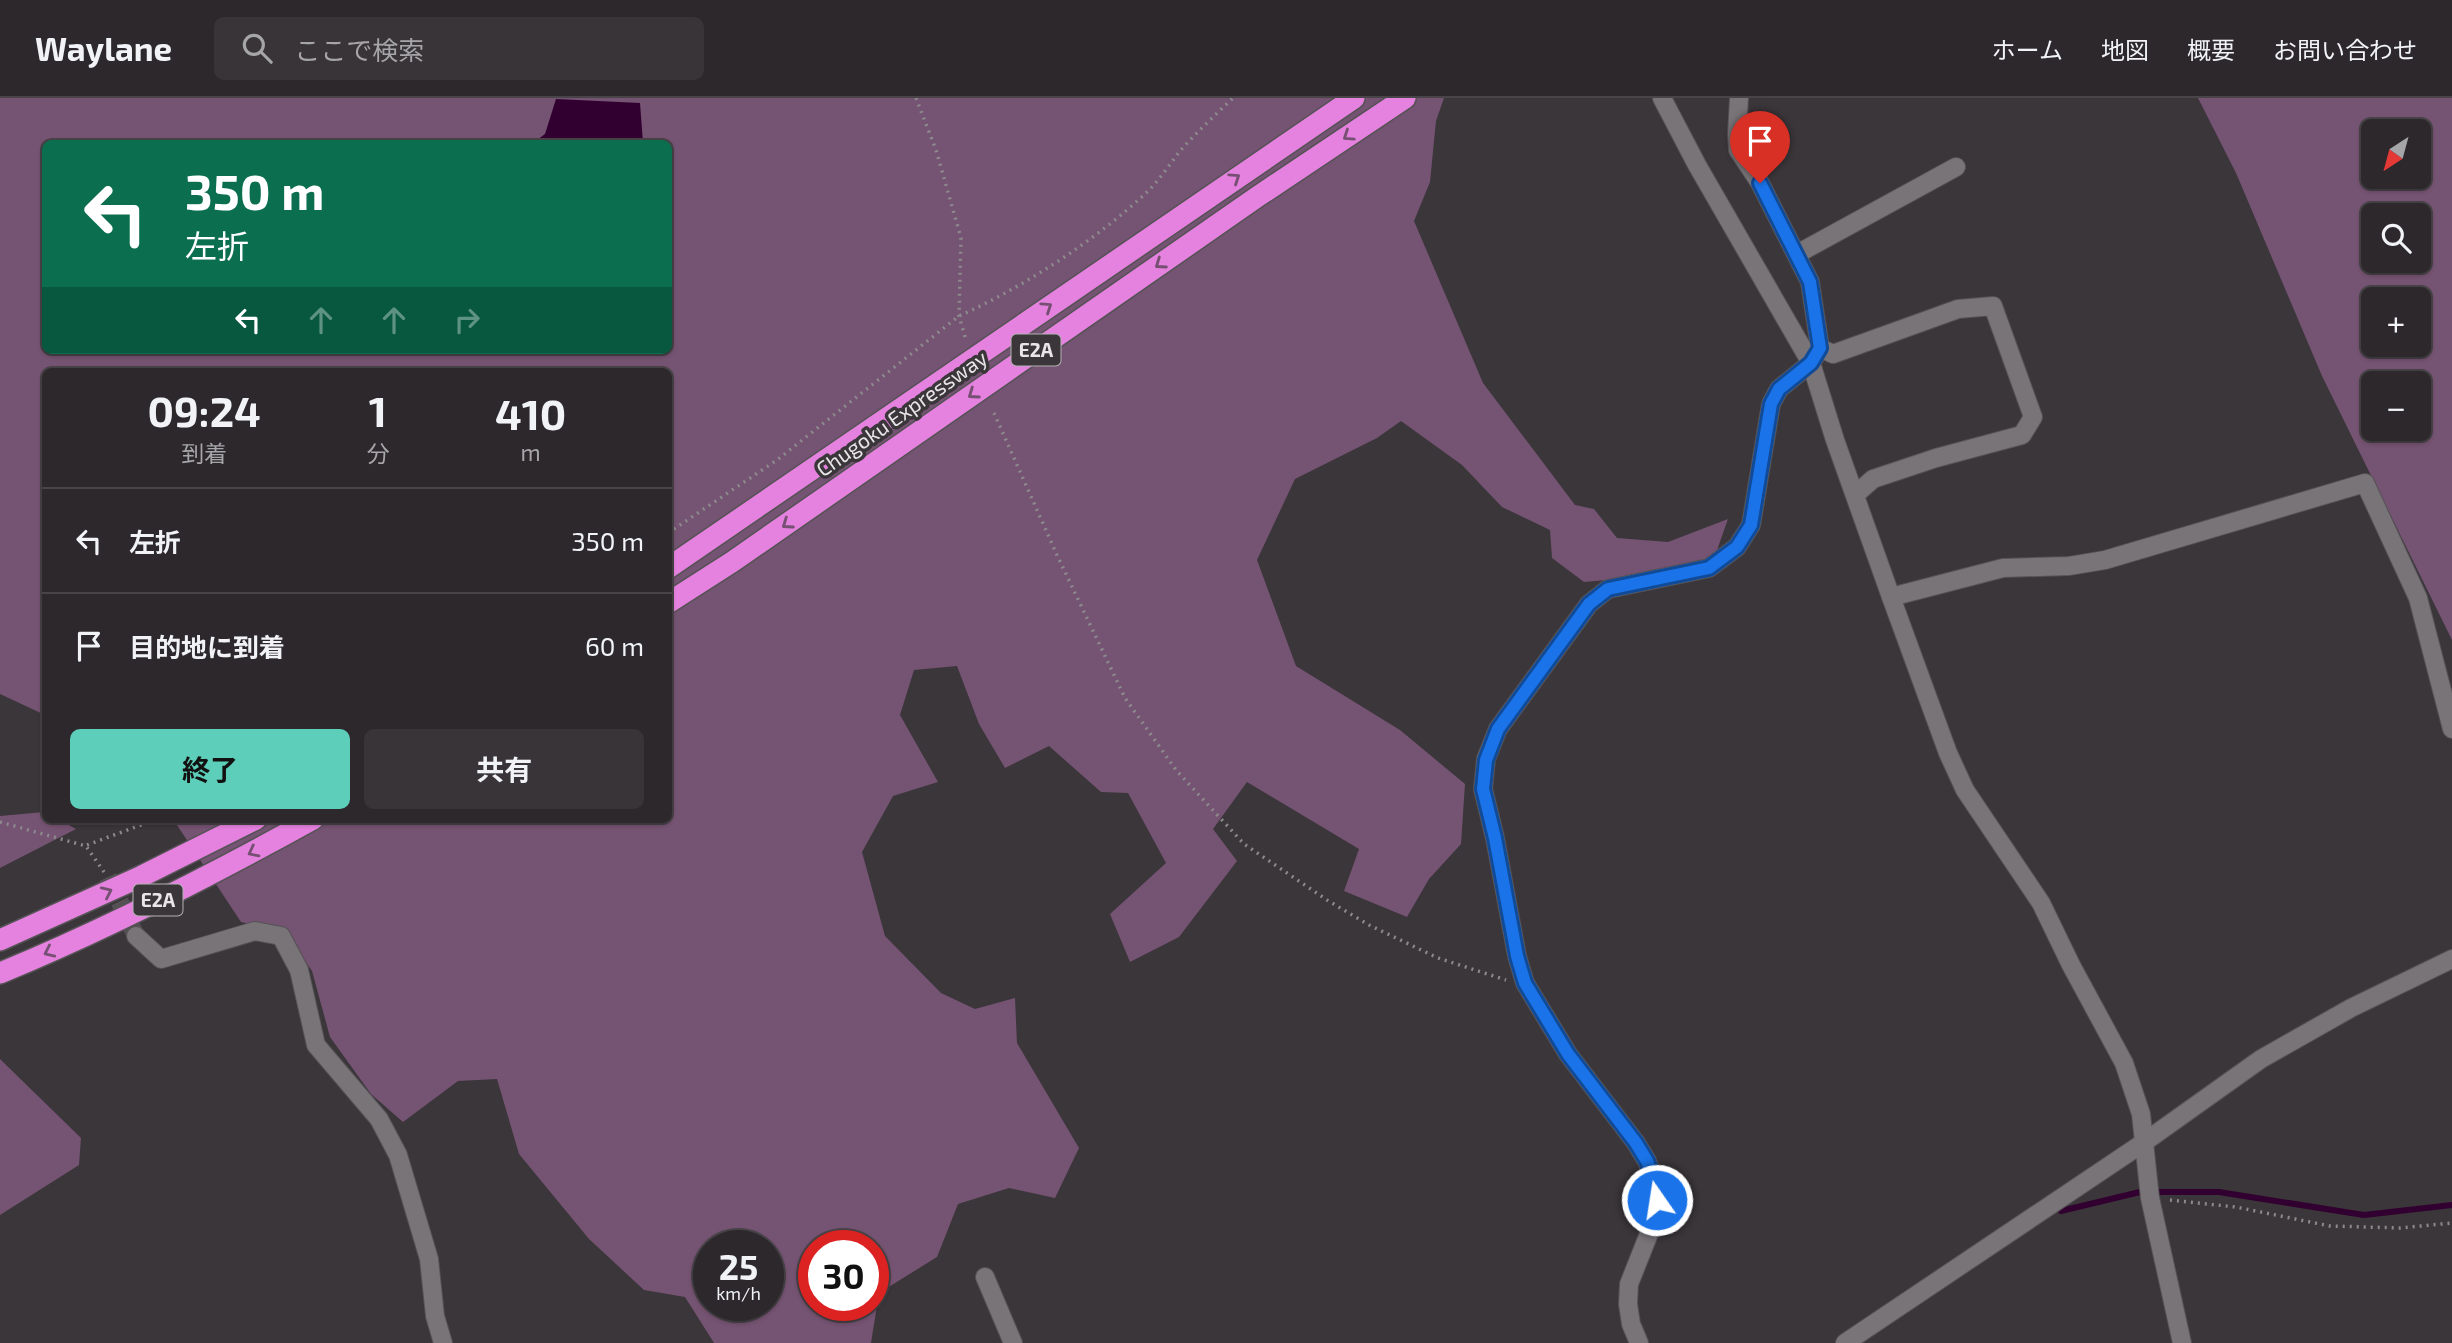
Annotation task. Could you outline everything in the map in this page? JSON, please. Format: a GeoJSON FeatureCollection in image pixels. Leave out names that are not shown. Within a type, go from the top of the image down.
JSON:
{"type":"FeatureCollection","features":[{"type":"Feature","properties":{"kind":"highway","name":"Chugoku Expressway"},"geometry":{"type":"LineString","coordinates":[[672,565],[1354,98]]}},
{"type":"Feature","properties":{"kind":"highway","name":"Chugoku Expressway"},"geometry":{"type":"LineString","coordinates":[[672,600],[743,555],[1257,197],[1405,98]]}},
{"type":"Feature","properties":{"kind":"highway","name":"E2A"},"geometry":{"type":"LineString","coordinates":[[0,940],[142,876],[248,823]]}},
{"type":"Feature","properties":{"kind":"highway","name":"E2A"},"geometry":{"type":"LineString","coordinates":[[0,973],[159,900],[305,823]]}},
{"type":"Feature","properties":{"kind":"street"},"geometry":{"type":"LineString","coordinates":[[1662,98],[1816,356]]}},
{"type":"Feature","properties":{"kind":"street"},"geometry":{"type":"LineString","coordinates":[[1739,98],[1738,150],[1760,183],[1810,282],[1816,356],[1835,440],[1948,754],[1965,790],[2041,903],[2124,1063],[2141,1114],[2150,1198],[2182,1343]]}},
{"type":"Feature","properties":{"kind":"street"},"geometry":{"type":"LineString","coordinates":[[1797,254],[1956,167]]}},
{"type":"Feature","properties":{"kind":"street"},"geometry":{"type":"LineString","coordinates":[[1639,1343],[1631,1324],[1629,1284],[1654,1221],[1657,1200],[1655,1183],[1647,1161],[1636,1143],[1568,1054],[1525,983],[1517,956],[1483,789],[1486,760],[1498,729],[1589,604],[1608,589],[1709,568],[1737,547],[1751,525],[1771,404],[1779,389],[1816,356],[1833,354],[1958,309],[1993,306],[2033,417],[2022,435],[1936,458],[1873,479],[1856,494]]}},
{"type":"Feature","properties":{"kind":"street"},"geometry":{"type":"LineString","coordinates":[[1891,597],[2003,569],[2070,566],[2105,560],[2365,484],[2418,598],[2452,729]]}},
{"type":"Feature","properties":{"kind":"street"},"geometry":{"type":"LineString","coordinates":[[136,936],[161,959],[255,931],[281,936],[299,970],[316,1045],[379,1119],[398,1155],[429,1259],[435,1316],[443,1343]]}},
{"type":"Feature","properties":{"kind":"street"},"geometry":{"type":"LineString","coordinates":[[1845,1343],[2143,1143],[2261,1059],[2351,1008],[2452,960]]}},
{"type":"Feature","properties":{"kind":"street"},"geometry":{"type":"LineString","coordinates":[[985,1277],[1013,1343]]}},
{"type":"Feature","properties":{"kind":"path"},"geometry":{"type":"LineString","coordinates":[[916,98],[936,150],[961,238],[959,316],[966,342]]}},
{"type":"Feature","properties":{"kind":"path"},"geometry":{"type":"LineString","coordinates":[[672,530],[777,460],[959,316],[989,303],[1054,263],[1101,229],[1147,191],[1182,149],[1233,98]]}},
{"type":"Feature","properties":{"kind":"path"},"geometry":{"type":"LineString","coordinates":[[994,413],[1125,698],[1176,770],[1244,844],[1369,925],[1438,958],[1498,978],[1525,983]]}},
{"type":"Feature","properties":{"kind":"path"},"geometry":{"type":"LineString","coordinates":[[0,822],[86,846],[146,823]]}},
{"type":"Feature","properties":{"kind":"path"},"geometry":{"type":"LineString","coordinates":[[86,846],[108,877]]}},
{"type":"Feature","properties":{"kind":"path"},"geometry":{"type":"LineString","coordinates":[[2150,1198],[2236,1207],[2330,1226],[2400,1228],[2452,1223]]}},
{"type":"Feature","properties":{"kind":"shaded area"},"geometry":{"type":"Polygon","coordinates":[[[0,98],[1444,98],[1436,121],[1430,182],[1414,221],[1483,383],[1575,505],[1594,509],[1617,538],[1668,542],[1728,519],[1715,556],[1675,574],[1584,582],[1552,558],[1550,530],[1502,507],[1462,465],[1401,421],[1377,438],[1295,479],[1257,560],[1296,666],[1400,730],[1465,784],[1461,844],[1429,879],[1407,917],[1344,891],[1359,849],[1247,782],[1213,829],[1237,861],[1179,937],[1130,962],[1110,914],[1166,863],[1128,793],[1101,792],[1049,746],[1005,768],[979,724],[957,666],[914,670],[900,715],[938,782],[893,796],[862,852],[885,936],[941,993],[975,1009],[1015,998],[1017,1043],[1079,1148],[1055,1198],[1009,1188],[958,1204],[937,1257],[889,1287],[889,1230],[798,1230],[798,1321],[875,1321],[871,1343],[714,1343],[700,1321],[784,1321],[784,1230],[693,1230],[693,1310],[685,1297],[644,1290],[589,1239],[519,1154],[497,1079],[458,1081],[403,1122],[371,1094],[330,1037],[312,971],[285,932],[241,922],[176,823],[672,823],[672,368],[42,368],[42,714],[0,694],[0,98]]]}},
{"type":"Feature","properties":{"kind":"shaded area"},"geometry":{"type":"Polygon","coordinates":[[[2198,98],[2452,98],[2452,640],[2322,376],[2236,173],[2198,98]]]}},
{"type":"Feature","properties":{"kind":"shaded area"},"geometry":{"type":"Polygon","coordinates":[[[556,99],[640,103],[643,140],[537,140],[545,134],[556,99]]]}},
{"type":"Feature","properties":{"kind":"shaded area"},"geometry":{"type":"Polygon","coordinates":[[[42,812],[42,823],[65,823],[76,829],[0,868],[0,816],[42,812]]]}},
{"type":"Feature","properties":{"kind":"shaded area"},"geometry":{"type":"Polygon","coordinates":[[[0,1059],[81,1138],[79,1165],[0,1215],[0,1059]]]}},
{"type":"Feature","properties":{"kind":"waterway"},"geometry":{"type":"LineString","coordinates":[[2061,1211],[2140,1192],[2219,1192],[2364,1215],[2452,1205]]}},
{"type":"Feature","properties":{"kind":"tunnel"},"geometry":{"type":"LineString","coordinates":[[108,877],[136,936]]}},
{"type":"Feature","properties":{"kind":"route"},"geometry":{"type":"LineString","coordinates":[[1657,1200],[1655,1183],[1647,1161],[1568,1054],[1525,983],[1517,956],[1483,789],[1486,760],[1498,729],[1589,604],[1608,589],[1709,568],[1737,547],[1751,525],[1771,404],[1779,389],[1811,363],[1820,348],[1810,282],[1760,183]]}}]}
